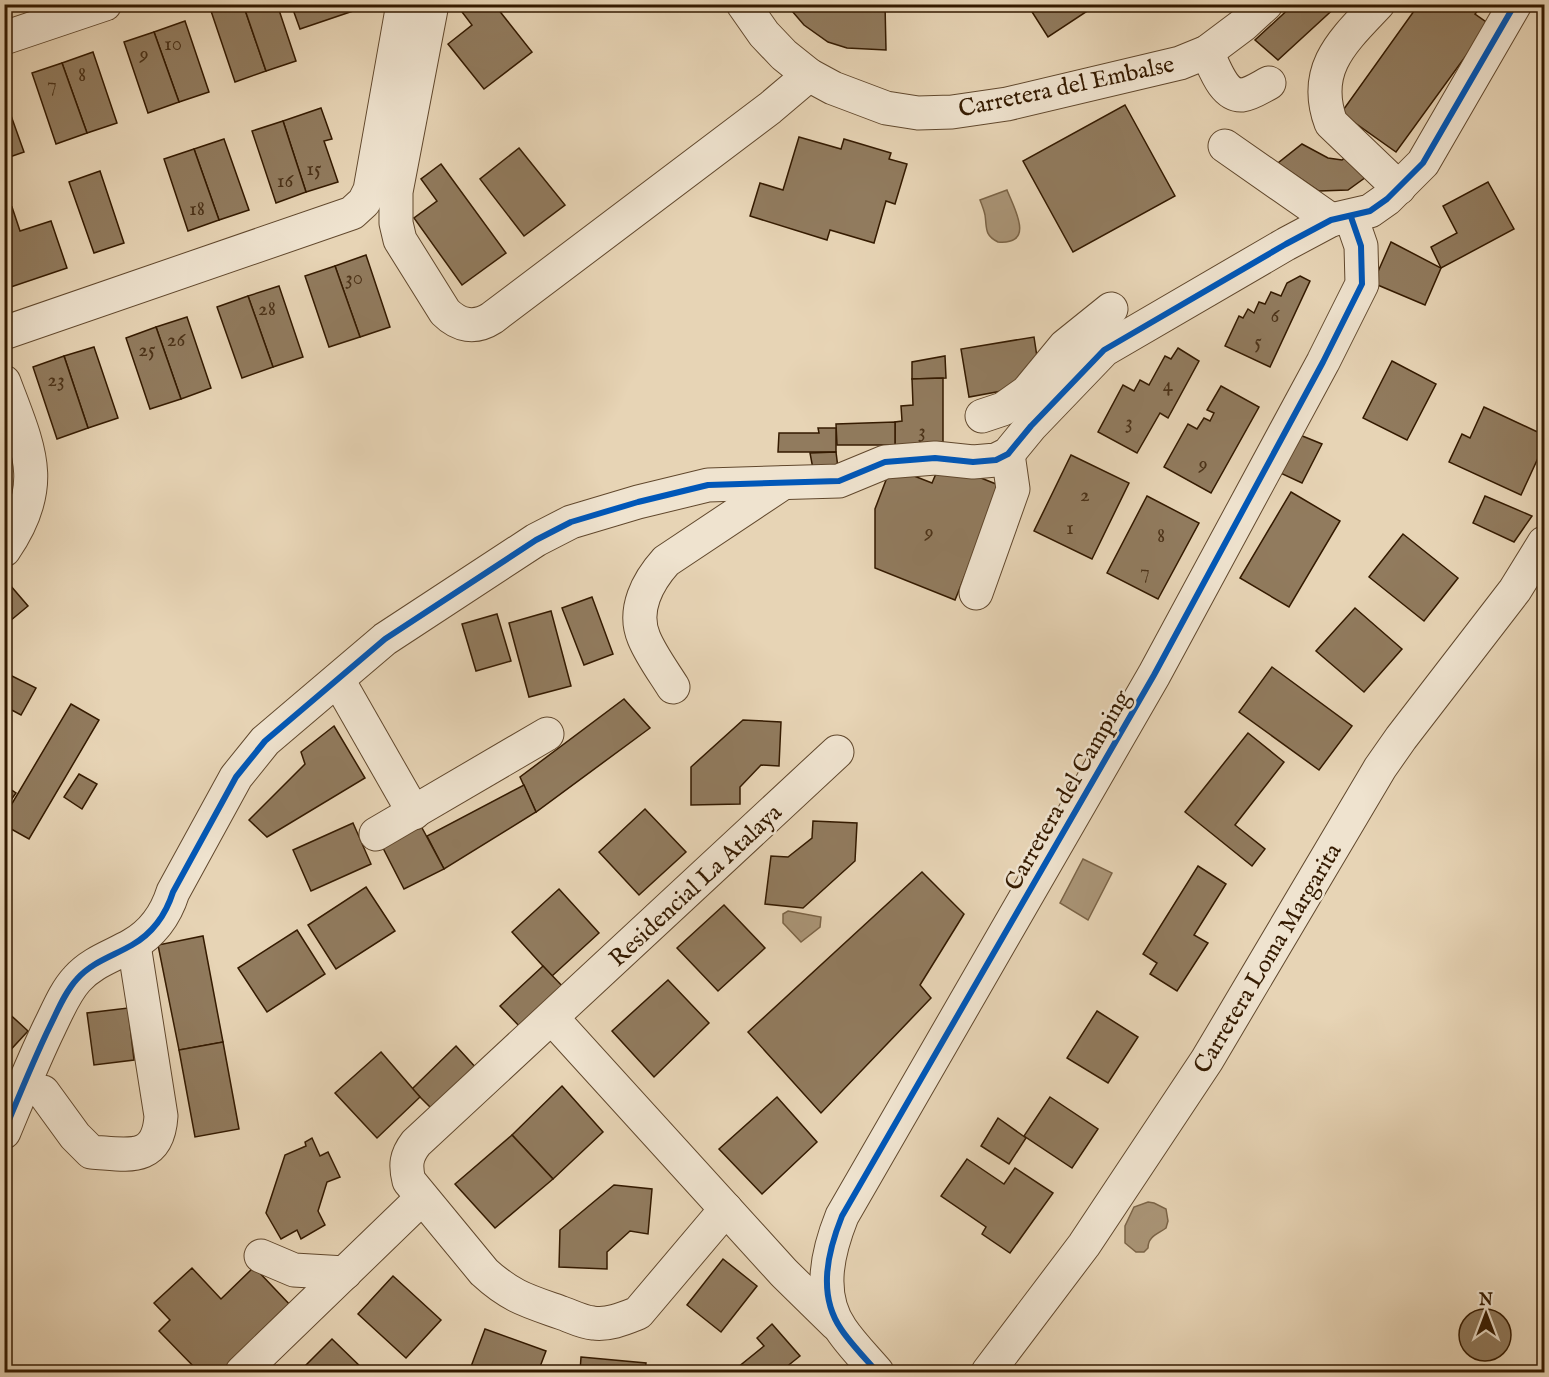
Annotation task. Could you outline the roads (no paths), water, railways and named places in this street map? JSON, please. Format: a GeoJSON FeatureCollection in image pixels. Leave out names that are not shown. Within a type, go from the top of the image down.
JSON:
{"type":"FeatureCollection","features":[{"type":"Feature","properties":{"kind":"street"},"geometry":{"type":"LineString","coordinates":[[4,38],[105,4]]}},
{"type":"Feature","properties":{"kind":"street"},"geometry":{"type":"LineString","coordinates":[[4,333],[352,213],[370,190],[403,4]]}},
{"type":"Feature","properties":{"kind":"street"},"geometry":{"type":"LineString","coordinates":[[432,4],[396,192],[396,223],[400,240],[445,312],[453,320],[465,325],[484,324],[770,108],[809,75]]}},
{"type":"Feature","properties":{"kind":"street","name":"Carretera del Embalse"},"geometry":{"type":"LineString","coordinates":[[743,4],[764,34],[784,55],[809,75],[833,88],[886,108],[918,113],[952,112],[1007,104],[1180,63],[1207,51],[1243,25],[1266,4]]}},
{"type":"Feature","properties":{"kind":"street"},"geometry":{"type":"LineString","coordinates":[[1378,4],[1344,40],[1330,62],[1325,78],[1325,109],[1331,123],[1399,188]]}},
{"type":"Feature","properties":{"kind":"street"},"geometry":{"type":"LineString","coordinates":[[982,416],[1003,409],[1027,392],[1065,346],[1341,219],[1370,211],[1399,188],[1423,163],[1515,4]]}},
{"type":"Feature","properties":{"kind":"street"},"geometry":{"type":"LineString","coordinates":[[1207,51],[1227,89],[1234,94],[1250,93],[1269,83]]}},
{"type":"Feature","properties":{"kind":"street"},"geometry":{"type":"LineString","coordinates":[[1225,146],[1341,219]]}},
{"type":"Feature","properties":{"kind":"street","name":"Carretera del Camping"},"geometry":{"type":"LineString","coordinates":[[877,1372],[839,1328],[828,1298],[828,1261],[833,1238],[842,1216],[1154,675],[1328,352],[1362,284],[1361,246],[1341,219]]}},
{"type":"Feature","properties":{"kind":"street"},"geometry":{"type":"LineString","coordinates":[[4,1132],[33,1061],[70,987],[88,969],[134,945],[161,919],[184,871],[236,777],[247,763],[265,741],[386,639],[536,540],[572,522],[638,502],[708,485],[839,481],[885,462],[935,458],[973,462],[996,460],[1008,454],[1031,426],[1101,329]]}},
{"type":"Feature","properties":{"kind":"street"},"geometry":{"type":"LineString","coordinates":[[4,550],[23,518],[31,482],[28,449],[8,402]]}},
{"type":"Feature","properties":{"kind":"street"},"geometry":{"type":"LineString","coordinates":[[976,593],[1013,489],[1008,454]]}},
{"type":"Feature","properties":{"kind":"street"},"geometry":{"type":"LineString","coordinates":[[673,687],[643,637],[640,622],[645,590],[654,574],[666,561],[783,483]]}},
{"type":"Feature","properties":{"kind":"street","name":"Carretera Loma Margarita"},"geometry":{"type":"LineString","coordinates":[[988,1372],[1084,1245],[1208,1060],[1380,768],[1515,590],[1545,543]]}},
{"type":"Feature","properties":{"kind":"street"},"geometry":{"type":"LineString","coordinates":[[338,680],[414,813]]}},
{"type":"Feature","properties":{"kind":"street"},"geometry":{"type":"LineString","coordinates":[[376,834],[547,734]]}},
{"type":"Feature","properties":{"kind":"street","name":"Residencial La Atalaya"},"geometry":{"type":"LineString","coordinates":[[726,1209],[638,1313],[623,1320],[591,1323],[516,1297],[495,1283],[409,1181],[406,1160],[416,1143],[837,752]]}},
{"type":"Feature","properties":{"kind":"street"},"geometry":{"type":"LineString","coordinates":[[43,1092],[75,1136],[91,1152],[140,1154],[150,1147],[157,1137],[162,1116],[134,945]]}},
{"type":"Feature","properties":{"kind":"street"},"geometry":{"type":"LineString","coordinates":[[552,1018],[784,1273],[839,1328]]}},
{"type":"Feature","properties":{"kind":"street"},"geometry":{"type":"LineString","coordinates":[[242,1372],[422,1198]]}},
{"type":"Feature","properties":{"kind":"street"},"geometry":{"type":"LineString","coordinates":[[261,1256],[294,1270],[345,1273]]}},
{"type":"Feature","properties":{"kind":"street"},"geometry":{"type":"LineString","coordinates":[[784,1273],[793,1275],[812,1272],[828,1261]]}}]}
